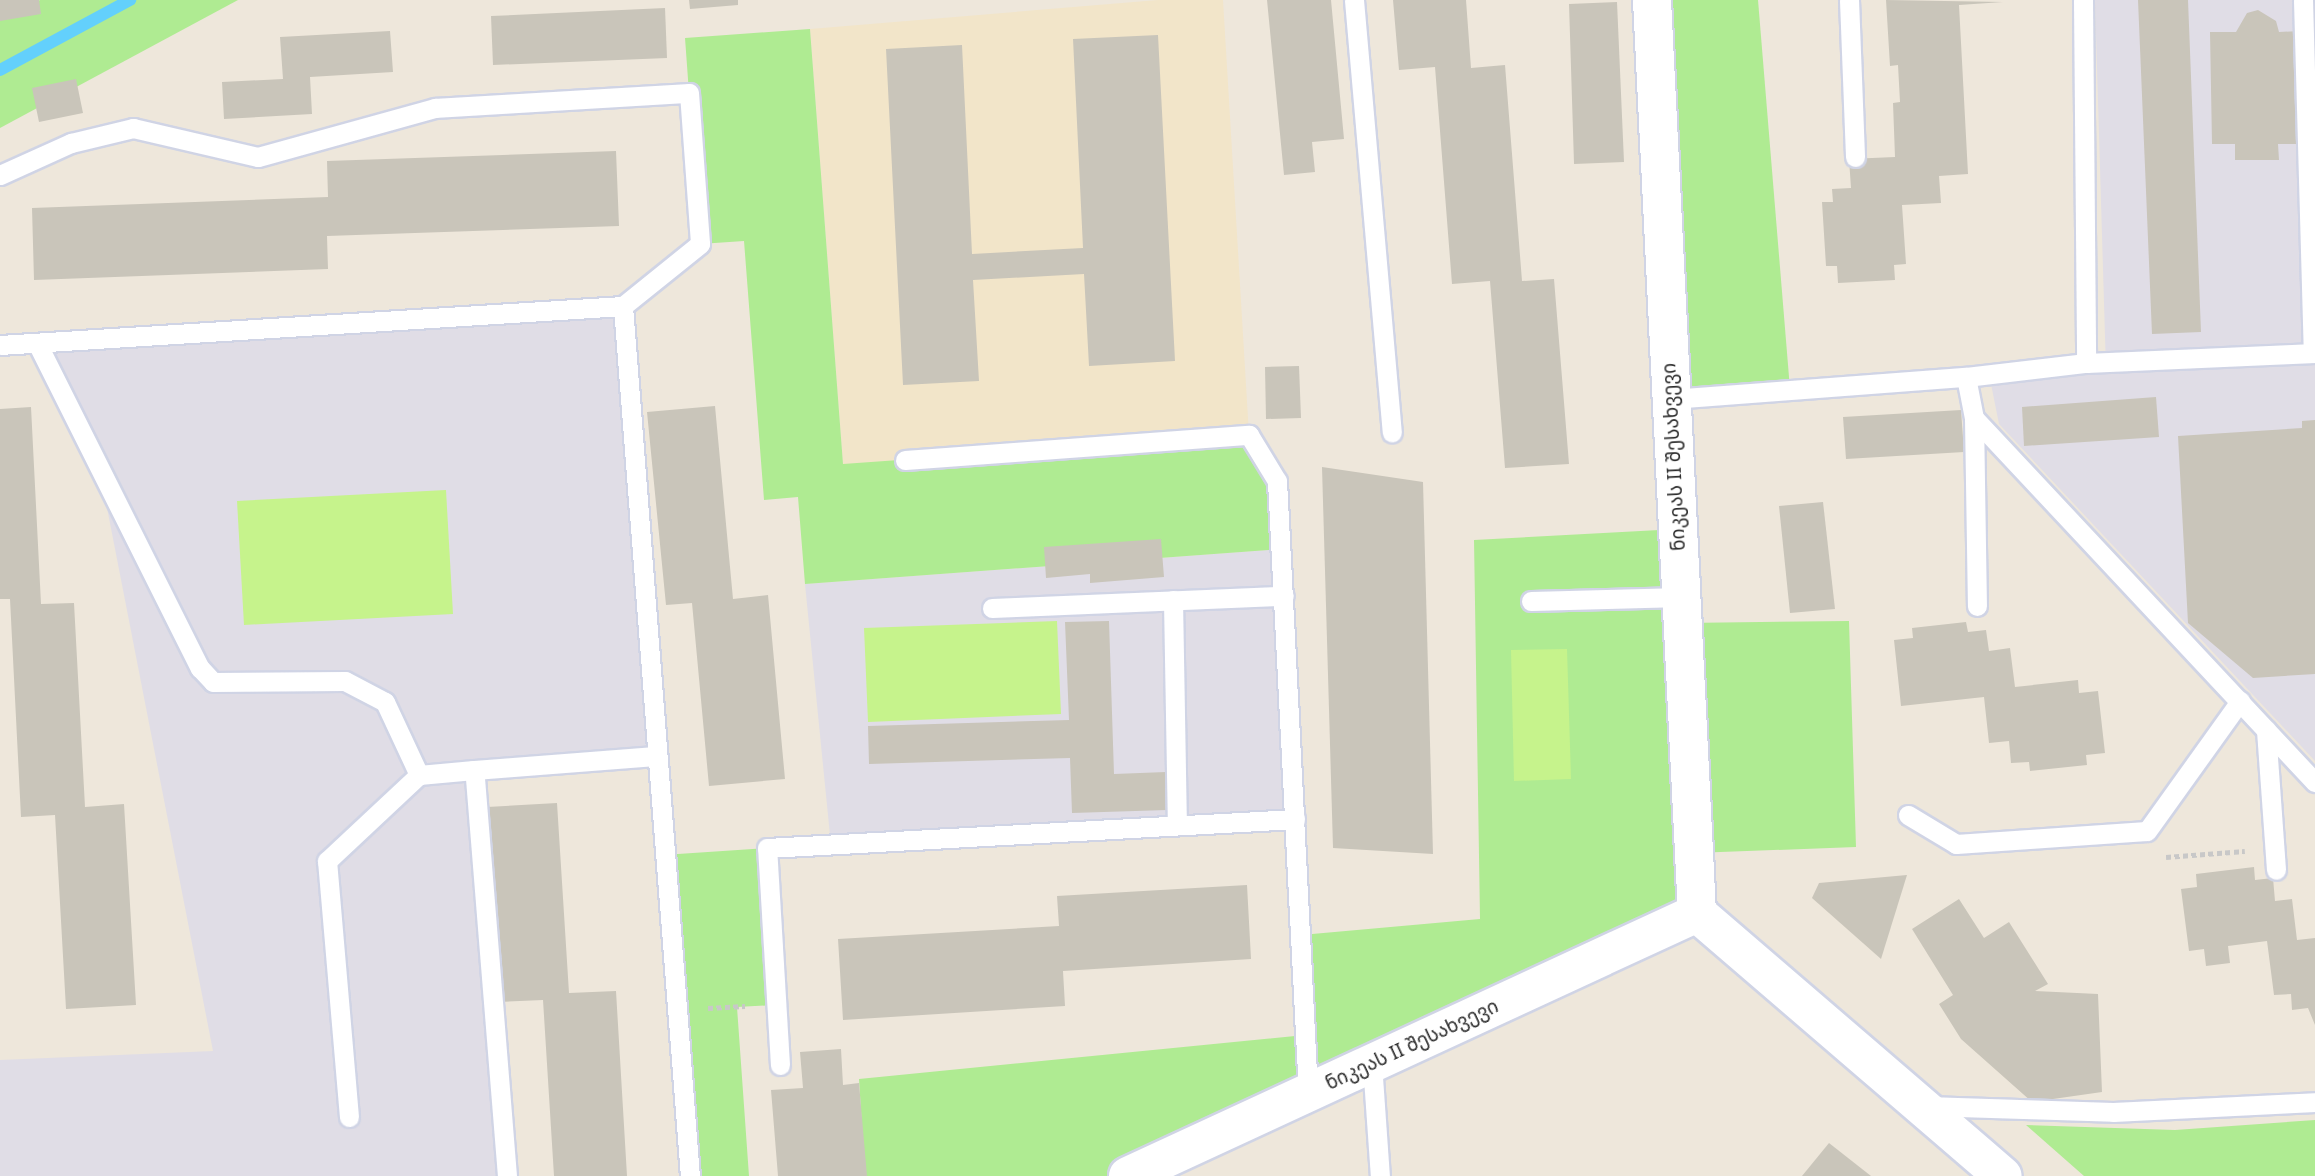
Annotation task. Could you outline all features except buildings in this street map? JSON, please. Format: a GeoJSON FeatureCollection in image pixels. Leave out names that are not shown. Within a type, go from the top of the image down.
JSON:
{"type":"FeatureCollection","features":[{"type":"Feature","properties":{"kind":"street","name":"ნიკეას II შესახვევი"},"geometry":{"type":"LineString","coordinates":[[1128,1176],[1697,913],[1652,0]]}},
{"type":"Feature","properties":{"kind":"street"},"geometry":{"type":"LineString","coordinates":[[1697,913],[2003,1176]]}},
{"type":"Feature","properties":{"kind":"lane"},"geometry":{"type":"LineString","coordinates":[[1354,0],[1392,432]]}},
{"type":"Feature","properties":{"kind":"lane"},"geometry":{"type":"LineString","coordinates":[[1849,0],[1855,157]]}},
{"type":"Feature","properties":{"kind":"lane"},"geometry":{"type":"LineString","coordinates":[[2083,0],[2086,363]]}},
{"type":"Feature","properties":{"kind":"lane"},"geometry":{"type":"LineString","coordinates":[[1671,399],[1966,377],[2086,363],[2314,353],[2304,0]]}},
{"type":"Feature","properties":{"kind":"lane"},"geometry":{"type":"LineString","coordinates":[[0,175],[71,143],[133,128],[258,157],[435,108],[689,93],[700,244],[623,306],[0,345]]}},
{"type":"Feature","properties":{"kind":"lane"},"geometry":{"type":"LineString","coordinates":[[623,306],[655,756],[690,1176]]}},
{"type":"Feature","properties":{"kind":"lane"},"geometry":{"type":"LineString","coordinates":[[37,344],[200,668],[228,686],[345,681],[385,702],[419,775]]}},
{"type":"Feature","properties":{"kind":"lane"},"geometry":{"type":"LineString","coordinates":[[1966,377],[1974,418],[1977,606]]}},
{"type":"Feature","properties":{"kind":"lane"},"geometry":{"type":"LineString","coordinates":[[1974,418],[2315,782]]}},
{"type":"Feature","properties":{"kind":"lane"},"geometry":{"type":"LineString","coordinates":[[905,460],[1249,435],[1277,481],[1308,1093]]}},
{"type":"Feature","properties":{"kind":"lane"},"geometry":{"type":"LineString","coordinates":[[992,608],[1284,596]]}},
{"type":"Feature","properties":{"kind":"lane"},"geometry":{"type":"LineString","coordinates":[[1531,601],[1682,597]]}},
{"type":"Feature","properties":{"kind":"lane"},"geometry":{"type":"LineString","coordinates":[[1173,600],[1177,822]]}},
{"type":"Feature","properties":{"kind":"lane"},"geometry":{"type":"LineString","coordinates":[[1908,816],[1956,844],[2147,831],[2240,701]]}},
{"type":"Feature","properties":{"kind":"lane"},"geometry":{"type":"LineString","coordinates":[[2266,730],[2277,870]]}},
{"type":"Feature","properties":{"kind":"lane"},"geometry":{"type":"LineString","coordinates":[[349,1117],[327,861],[419,775],[655,756]]}},
{"type":"Feature","properties":{"kind":"lane"},"geometry":{"type":"LineString","coordinates":[[474,770],[507,1176]]}},
{"type":"Feature","properties":{"kind":"lane"},"geometry":{"type":"LineString","coordinates":[[780,1065],[767,848],[1177,822],[1295,819]]}},
{"type":"Feature","properties":{"kind":"lane"},"geometry":{"type":"LineString","coordinates":[[1372,1063],[1380,1176]]}},
{"type":"Feature","properties":{"kind":"lane"},"geometry":{"type":"LineString","coordinates":[[1921,1105],[2113,1112],[2315,1102]]}},
{"type":"Feature","properties":{"kind":"path"},"geometry":{"type":"LineString","coordinates":[[2147,831],[2148,859],[2275,848]]}},
{"type":"Feature","properties":{"kind":"path"},"geometry":{"type":"LineString","coordinates":[[676,1010],[776,1004]]}},
{"type":"Feature","properties":{"kind":"shaded area"},"geometry":{"type":"Polygon","coordinates":[[[1158,0],[1223,0],[1249,435],[843,465],[810,29],[1158,0]]]}},
{"type":"Feature","properties":{"kind":"shaded area"},"geometry":{"type":"Polygon","coordinates":[[[2095,0],[2315,0],[2315,761],[1999,424],[1991,384],[2106,370],[2095,0]]]}},
{"type":"Feature","properties":{"kind":"shaded area"},"geometry":{"type":"Polygon","coordinates":[[[623,306],[655,756],[475,770],[507,1176],[0,1176],[0,1060],[213,1051],[100,472],[37,343],[623,306]]]}},
{"type":"Feature","properties":{"kind":"shaded area"},"geometry":{"type":"Polygon","coordinates":[[[1282,549],[1295,819],[831,845],[805,584],[1282,549]]]}},
{"type":"Feature","properties":{"kind":"green space"},"geometry":{"type":"Polygon","coordinates":[[[40,0],[238,0],[0,128],[0,20],[40,0]]]}},
{"type":"Feature","properties":{"kind":"green space"},"geometry":{"type":"Polygon","coordinates":[[[1652,0],[1758,0],[1790,389],[1671,399],[1652,0]]]}},
{"type":"Feature","properties":{"kind":"green space"},"geometry":{"type":"Polygon","coordinates":[[[810,29],[843,464],[1249,435],[1277,481],[1282,549],[805,584],[798,497],[764,500],[744,241],[700,244],[685,38],[810,29]]]}},
{"type":"Feature","properties":{"kind":"green space"},"geometry":{"type":"Polygon","coordinates":[[[446,490],[453,614],[244,625],[237,501],[446,490]]]}},
{"type":"Feature","properties":{"kind":"green space"},"geometry":{"type":"Polygon","coordinates":[[[1678,529],[1683,623],[1849,621],[1856,847],[1694,853],[1697,913],[1128,1176],[865,1176],[859,1079],[1305,1035],[1301,935],[1480,919],[1474,540],[1678,529]]]}},
{"type":"Feature","properties":{"kind":"green space"},"geometry":{"type":"Polygon","coordinates":[[[1057,621],[1061,714],[868,722],[864,628],[1057,621]]]}},
{"type":"Feature","properties":{"kind":"green space"},"geometry":{"type":"Polygon","coordinates":[[[1567,649],[1571,779],[1514,781],[1511,650],[1567,649]]]}},
{"type":"Feature","properties":{"kind":"green space"},"geometry":{"type":"Polygon","coordinates":[[[767,848],[776,1005],[737,1007],[749,1176],[690,1176],[663,855],[767,848]]]}},
{"type":"Feature","properties":{"kind":"green space"},"geometry":{"type":"Polygon","coordinates":[[[2315,1120],[2315,1176],[2084,1176],[2026,1125],[2175,1130],[2315,1120]]]}},
{"type":"Feature","properties":{"kind":"waterway"},"geometry":{"type":"LineString","coordinates":[[0,70],[130,0]]}}]}
